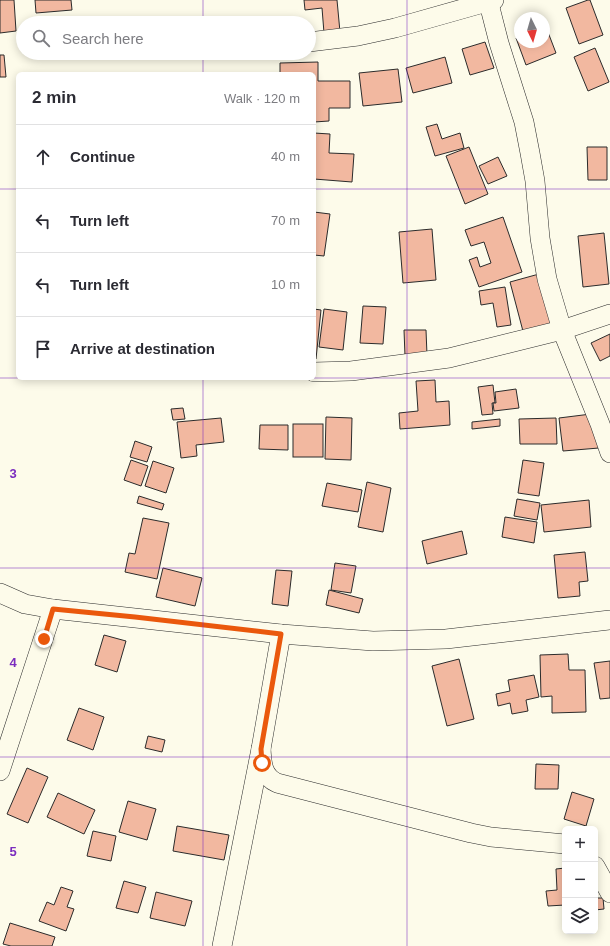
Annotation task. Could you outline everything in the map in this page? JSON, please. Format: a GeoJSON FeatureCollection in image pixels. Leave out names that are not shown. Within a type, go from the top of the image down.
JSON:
{"type":"FeatureCollection","features":[{"type":"Feature","properties":{"kind":"street"},"geometry":{"type":"LineString","coordinates":[[316,41],[358,36],[396,28],[490,1],[499,43],[524,122],[535,181],[543,258],[547,279],[562,330],[610,453]]}},
{"type":"Feature","properties":{"kind":"street"},"geometry":{"type":"LineString","coordinates":[[316,372],[351,371],[449,358],[562,330],[610,314]]}},
{"type":"Feature","properties":{"kind":"street"},"geometry":{"type":"LineString","coordinates":[[0,593],[25,604],[53,609],[281,634],[373,641],[476,636],[610,620]]}},
{"type":"Feature","properties":{"kind":"street"},"geometry":{"type":"LineString","coordinates":[[0,771],[53,609]]}},
{"type":"Feature","properties":{"kind":"street"},"geometry":{"type":"LineString","coordinates":[[222,946],[261,749],[281,634]]}},
{"type":"Feature","properties":{"kind":"street"},"geometry":{"type":"LineString","coordinates":[[261,749],[263,770],[266,776],[277,783],[471,833],[491,837],[562,844]]}},
{"type":"Feature","properties":{"kind":"street"},"geometry":{"type":"LineString","coordinates":[[598,871],[610,893]]}},
{"type":"Feature","properties":{"kind":"building"},"geometry":{"type":"Polygon","coordinates":[[[0,0],[14,0],[16,31],[0,33],[0,0]]]}},
{"type":"Feature","properties":{"kind":"building"},"geometry":{"type":"Polygon","coordinates":[[[35,0],[71,0],[72,10],[36,13],[35,0]]]}},
{"type":"Feature","properties":{"kind":"building"},"geometry":{"type":"Polygon","coordinates":[[[304,0],[337,0],[340,32],[324,33],[322,8],[305,10],[304,0]]]}},
{"type":"Feature","properties":{"kind":"building"},"geometry":{"type":"Polygon","coordinates":[[[590,0],[603,35],[579,44],[566,8],[590,0]]]}},
{"type":"Feature","properties":{"kind":"building"},"geometry":{"type":"Polygon","coordinates":[[[550,37],[556,53],[526,65],[520,48],[550,48],[550,37]]]}},
{"type":"Feature","properties":{"kind":"building"},"geometry":{"type":"Polygon","coordinates":[[[485,42],[494,68],[470,75],[462,49],[485,42]]]}},
{"type":"Feature","properties":{"kind":"building"},"geometry":{"type":"Polygon","coordinates":[[[595,48],[609,82],[588,91],[574,57],[595,48]]]}},
{"type":"Feature","properties":{"kind":"building"},"geometry":{"type":"Polygon","coordinates":[[[0,55],[4,55],[6,77],[0,77],[0,55]]]}},
{"type":"Feature","properties":{"kind":"building"},"geometry":{"type":"Polygon","coordinates":[[[445,57],[452,83],[413,93],[406,68],[445,57]]]}},
{"type":"Feature","properties":{"kind":"building"},"geometry":{"type":"Polygon","coordinates":[[[318,62],[318,81],[350,81],[350,108],[329,108],[329,121],[316,122],[316,72],[280,72],[280,63],[318,62]]]}},
{"type":"Feature","properties":{"kind":"building"},"geometry":{"type":"Polygon","coordinates":[[[398,69],[402,102],[363,106],[359,73],[398,69]]]}},
{"type":"Feature","properties":{"kind":"building"},"geometry":{"type":"Polygon","coordinates":[[[437,124],[442,139],[460,133],[464,148],[435,156],[426,127],[437,124]]]}},
{"type":"Feature","properties":{"kind":"building"},"geometry":{"type":"Polygon","coordinates":[[[316,133],[330,134],[329,153],[354,154],[352,182],[316,179],[316,133]]]}},
{"type":"Feature","properties":{"kind":"building"},"geometry":{"type":"Polygon","coordinates":[[[469,147],[488,194],[465,204],[446,156],[469,147]]]}},
{"type":"Feature","properties":{"kind":"building"},"geometry":{"type":"Polygon","coordinates":[[[587,147],[607,147],[607,180],[588,180],[587,147]]]}},
{"type":"Feature","properties":{"kind":"building"},"geometry":{"type":"Polygon","coordinates":[[[498,157],[507,176],[488,184],[479,166],[498,157]]]}},
{"type":"Feature","properties":{"kind":"building"},"geometry":{"type":"Polygon","coordinates":[[[316,212],[330,214],[324,256],[316,255],[316,212]]]}},
{"type":"Feature","properties":{"kind":"building"},"geometry":{"type":"Polygon","coordinates":[[[503,217],[522,272],[479,287],[469,260],[477,257],[480,267],[491,263],[484,242],[471,246],[465,230],[503,217]]]}},
{"type":"Feature","properties":{"kind":"building"},"geometry":{"type":"Polygon","coordinates":[[[432,229],[436,280],[403,283],[399,232],[432,229]]]}},
{"type":"Feature","properties":{"kind":"building"},"geometry":{"type":"Polygon","coordinates":[[[604,233],[609,284],[583,287],[578,236],[604,233]]]}},
{"type":"Feature","properties":{"kind":"building"},"geometry":{"type":"Polygon","coordinates":[[[539,274],[553,327],[524,335],[510,282],[539,274]]]}},
{"type":"Feature","properties":{"kind":"building"},"geometry":{"type":"Polygon","coordinates":[[[505,287],[511,325],[497,327],[493,303],[481,305],[479,291],[505,287]]]}},
{"type":"Feature","properties":{"kind":"building"},"geometry":{"type":"Polygon","coordinates":[[[363,306],[386,307],[383,344],[360,343],[363,306]]]}},
{"type":"Feature","properties":{"kind":"building"},"geometry":{"type":"Polygon","coordinates":[[[316,309],[321,310],[316,359],[316,309]]]}},
{"type":"Feature","properties":{"kind":"building"},"geometry":{"type":"Polygon","coordinates":[[[324,309],[347,312],[343,350],[319,347],[324,309]]]}},
{"type":"Feature","properties":{"kind":"building"},"geometry":{"type":"Polygon","coordinates":[[[404,330],[426,330],[427,355],[405,356],[404,330]]]}},
{"type":"Feature","properties":{"kind":"building"},"geometry":{"type":"Polygon","coordinates":[[[610,334],[610,356],[600,361],[591,343],[610,334]]]}},
{"type":"Feature","properties":{"kind":"building"},"geometry":{"type":"Polygon","coordinates":[[[435,380],[436,402],[449,401],[450,425],[400,429],[399,413],[418,411],[416,381],[435,380]]]}},
{"type":"Feature","properties":{"kind":"building"},"geometry":{"type":"Polygon","coordinates":[[[493,385],[495,403],[492,403],[493,414],[482,415],[478,387],[493,385]]]}},
{"type":"Feature","properties":{"kind":"building"},"geometry":{"type":"Polygon","coordinates":[[[516,389],[519,408],[494,411],[493,403],[496,403],[495,392],[516,389]]]}},
{"type":"Feature","properties":{"kind":"building"},"geometry":{"type":"Polygon","coordinates":[[[183,408],[185,419],[173,420],[171,409],[183,408]]]}},
{"type":"Feature","properties":{"kind":"building"},"geometry":{"type":"Polygon","coordinates":[[[591,414],[599,448],[563,451],[559,418],[591,414]]]}},
{"type":"Feature","properties":{"kind":"building"},"geometry":{"type":"Polygon","coordinates":[[[326,417],[352,418],[351,460],[325,459],[326,417]]]}},
{"type":"Feature","properties":{"kind":"building"},"geometry":{"type":"Polygon","coordinates":[[[221,418],[224,442],[196,445],[197,456],[181,458],[177,422],[221,418]]]}},
{"type":"Feature","properties":{"kind":"building"},"geometry":{"type":"Polygon","coordinates":[[[556,418],[557,444],[520,444],[519,419],[556,418]]]}},
{"type":"Feature","properties":{"kind":"building"},"geometry":{"type":"Polygon","coordinates":[[[500,419],[500,426],[472,429],[472,422],[500,419]]]}},
{"type":"Feature","properties":{"kind":"building"},"geometry":{"type":"Polygon","coordinates":[[[293,424],[323,424],[323,457],[293,457],[293,424]]]}},
{"type":"Feature","properties":{"kind":"building"},"geometry":{"type":"Polygon","coordinates":[[[260,425],[288,425],[288,450],[259,449],[260,425]]]}},
{"type":"Feature","properties":{"kind":"building"},"geometry":{"type":"Polygon","coordinates":[[[135,441],[152,447],[147,462],[130,457],[135,441]]]}},
{"type":"Feature","properties":{"kind":"building"},"geometry":{"type":"Polygon","coordinates":[[[131,460],[148,466],[141,486],[124,480],[131,460]]]}},
{"type":"Feature","properties":{"kind":"building"},"geometry":{"type":"Polygon","coordinates":[[[523,460],[544,463],[539,496],[518,493],[523,460]]]}},
{"type":"Feature","properties":{"kind":"building"},"geometry":{"type":"Polygon","coordinates":[[[153,461],[174,468],[166,493],[145,486],[153,461]]]}},
{"type":"Feature","properties":{"kind":"building"},"geometry":{"type":"Polygon","coordinates":[[[367,482],[391,488],[383,532],[358,527],[367,482]]]}},
{"type":"Feature","properties":{"kind":"building"},"geometry":{"type":"Polygon","coordinates":[[[327,483],[362,490],[358,512],[322,506],[327,483]]]}},
{"type":"Feature","properties":{"kind":"building"},"geometry":{"type":"Polygon","coordinates":[[[139,496],[164,504],[162,510],[137,503],[139,496]]]}},
{"type":"Feature","properties":{"kind":"building"},"geometry":{"type":"Polygon","coordinates":[[[517,499],[540,503],[537,520],[514,516],[517,499]]]}},
{"type":"Feature","properties":{"kind":"building"},"geometry":{"type":"Polygon","coordinates":[[[589,500],[591,527],[544,532],[541,505],[589,500]]]}},
{"type":"Feature","properties":{"kind":"building"},"geometry":{"type":"Polygon","coordinates":[[[505,517],[537,522],[534,543],[502,537],[505,517]]]}},
{"type":"Feature","properties":{"kind":"building"},"geometry":{"type":"Polygon","coordinates":[[[143,518],[169,523],[157,579],[125,572],[129,553],[135,554],[143,518]]]}},
{"type":"Feature","properties":{"kind":"building"},"geometry":{"type":"Polygon","coordinates":[[[462,531],[467,554],[427,564],[422,541],[462,531]]]}},
{"type":"Feature","properties":{"kind":"building"},"geometry":{"type":"Polygon","coordinates":[[[585,552],[588,581],[579,582],[580,596],[558,598],[554,555],[585,552]]]}},
{"type":"Feature","properties":{"kind":"building"},"geometry":{"type":"Polygon","coordinates":[[[335,563],[356,566],[351,593],[331,590],[335,563]]]}},
{"type":"Feature","properties":{"kind":"building"},"geometry":{"type":"Polygon","coordinates":[[[163,568],[202,578],[195,606],[156,597],[163,568]]]}},
{"type":"Feature","properties":{"kind":"building"},"geometry":{"type":"Polygon","coordinates":[[[276,570],[292,571],[288,606],[272,604],[276,570]]]}},
{"type":"Feature","properties":{"kind":"building"},"geometry":{"type":"Polygon","coordinates":[[[329,590],[363,599],[359,613],[326,605],[329,590]]]}},
{"type":"Feature","properties":{"kind":"building"},"geometry":{"type":"Polygon","coordinates":[[[104,635],[126,641],[117,672],[95,665],[104,635]]]}},
{"type":"Feature","properties":{"kind":"building"},"geometry":{"type":"Polygon","coordinates":[[[568,654],[569,670],[585,670],[586,712],[552,713],[552,696],[541,697],[540,655],[568,654]]]}},
{"type":"Feature","properties":{"kind":"building"},"geometry":{"type":"Polygon","coordinates":[[[459,659],[474,719],[447,726],[432,666],[459,659]]]}},
{"type":"Feature","properties":{"kind":"building"},"geometry":{"type":"Polygon","coordinates":[[[610,661],[610,698],[600,699],[594,663],[610,661]]]}},
{"type":"Feature","properties":{"kind":"building"},"geometry":{"type":"Polygon","coordinates":[[[534,675],[539,697],[526,700],[528,711],[512,714],[510,703],[498,706],[496,694],[510,691],[508,680],[534,675]]]}},
{"type":"Feature","properties":{"kind":"building"},"geometry":{"type":"Polygon","coordinates":[[[79,708],[104,717],[93,750],[67,740],[79,708]]]}},
{"type":"Feature","properties":{"kind":"building"},"geometry":{"type":"Polygon","coordinates":[[[148,736],[165,740],[162,752],[145,748],[148,736]]]}},
{"type":"Feature","properties":{"kind":"building"},"geometry":{"type":"Polygon","coordinates":[[[536,764],[559,765],[558,789],[535,789],[536,764]]]}},
{"type":"Feature","properties":{"kind":"building"},"geometry":{"type":"Polygon","coordinates":[[[27,768],[48,777],[28,823],[7,814],[27,768]]]}},
{"type":"Feature","properties":{"kind":"building"},"geometry":{"type":"Polygon","coordinates":[[[572,792],[594,799],[586,826],[564,819],[572,792]]]}},
{"type":"Feature","properties":{"kind":"building"},"geometry":{"type":"Polygon","coordinates":[[[58,793],[95,810],[84,834],[47,817],[58,793]]]}},
{"type":"Feature","properties":{"kind":"building"},"geometry":{"type":"Polygon","coordinates":[[[128,801],[156,809],[147,840],[119,832],[128,801]]]}},
{"type":"Feature","properties":{"kind":"building"},"geometry":{"type":"Polygon","coordinates":[[[177,826],[229,835],[224,860],[173,851],[177,826]]]}},
{"type":"Feature","properties":{"kind":"building"},"geometry":{"type":"Polygon","coordinates":[[[93,831],[116,836],[111,861],[87,856],[93,831]]]}},
{"type":"Feature","properties":{"kind":"building"},"geometry":{"type":"Polygon","coordinates":[[[562,868],[562,905],[548,906],[546,891],[557,890],[556,869],[562,868]]]}},
{"type":"Feature","properties":{"kind":"building"},"geometry":{"type":"Polygon","coordinates":[[[124,881],[146,887],[138,913],[116,908],[124,881]]]}},
{"type":"Feature","properties":{"kind":"building"},"geometry":{"type":"Polygon","coordinates":[[[61,887],[73,891],[67,907],[74,909],[66,931],[39,921],[47,902],[54,905],[61,887]]]}},
{"type":"Feature","properties":{"kind":"building"},"geometry":{"type":"Polygon","coordinates":[[[156,892],[192,901],[185,926],[150,918],[156,892]]]}},
{"type":"Feature","properties":{"kind":"building"},"geometry":{"type":"Polygon","coordinates":[[[598,898],[603,898],[604,909],[598,910],[598,898]]]}},
{"type":"Feature","properties":{"kind":"building"},"geometry":{"type":"Polygon","coordinates":[[[10,923],[55,937],[52,946],[11,946],[3,944],[10,923]]]}},
{"type":"Feature","properties":{"kind":"route"},"geometry":{"type":"LineString","coordinates":[[44,639],[53,609],[281,634],[261,749],[262,763]]}}]}
